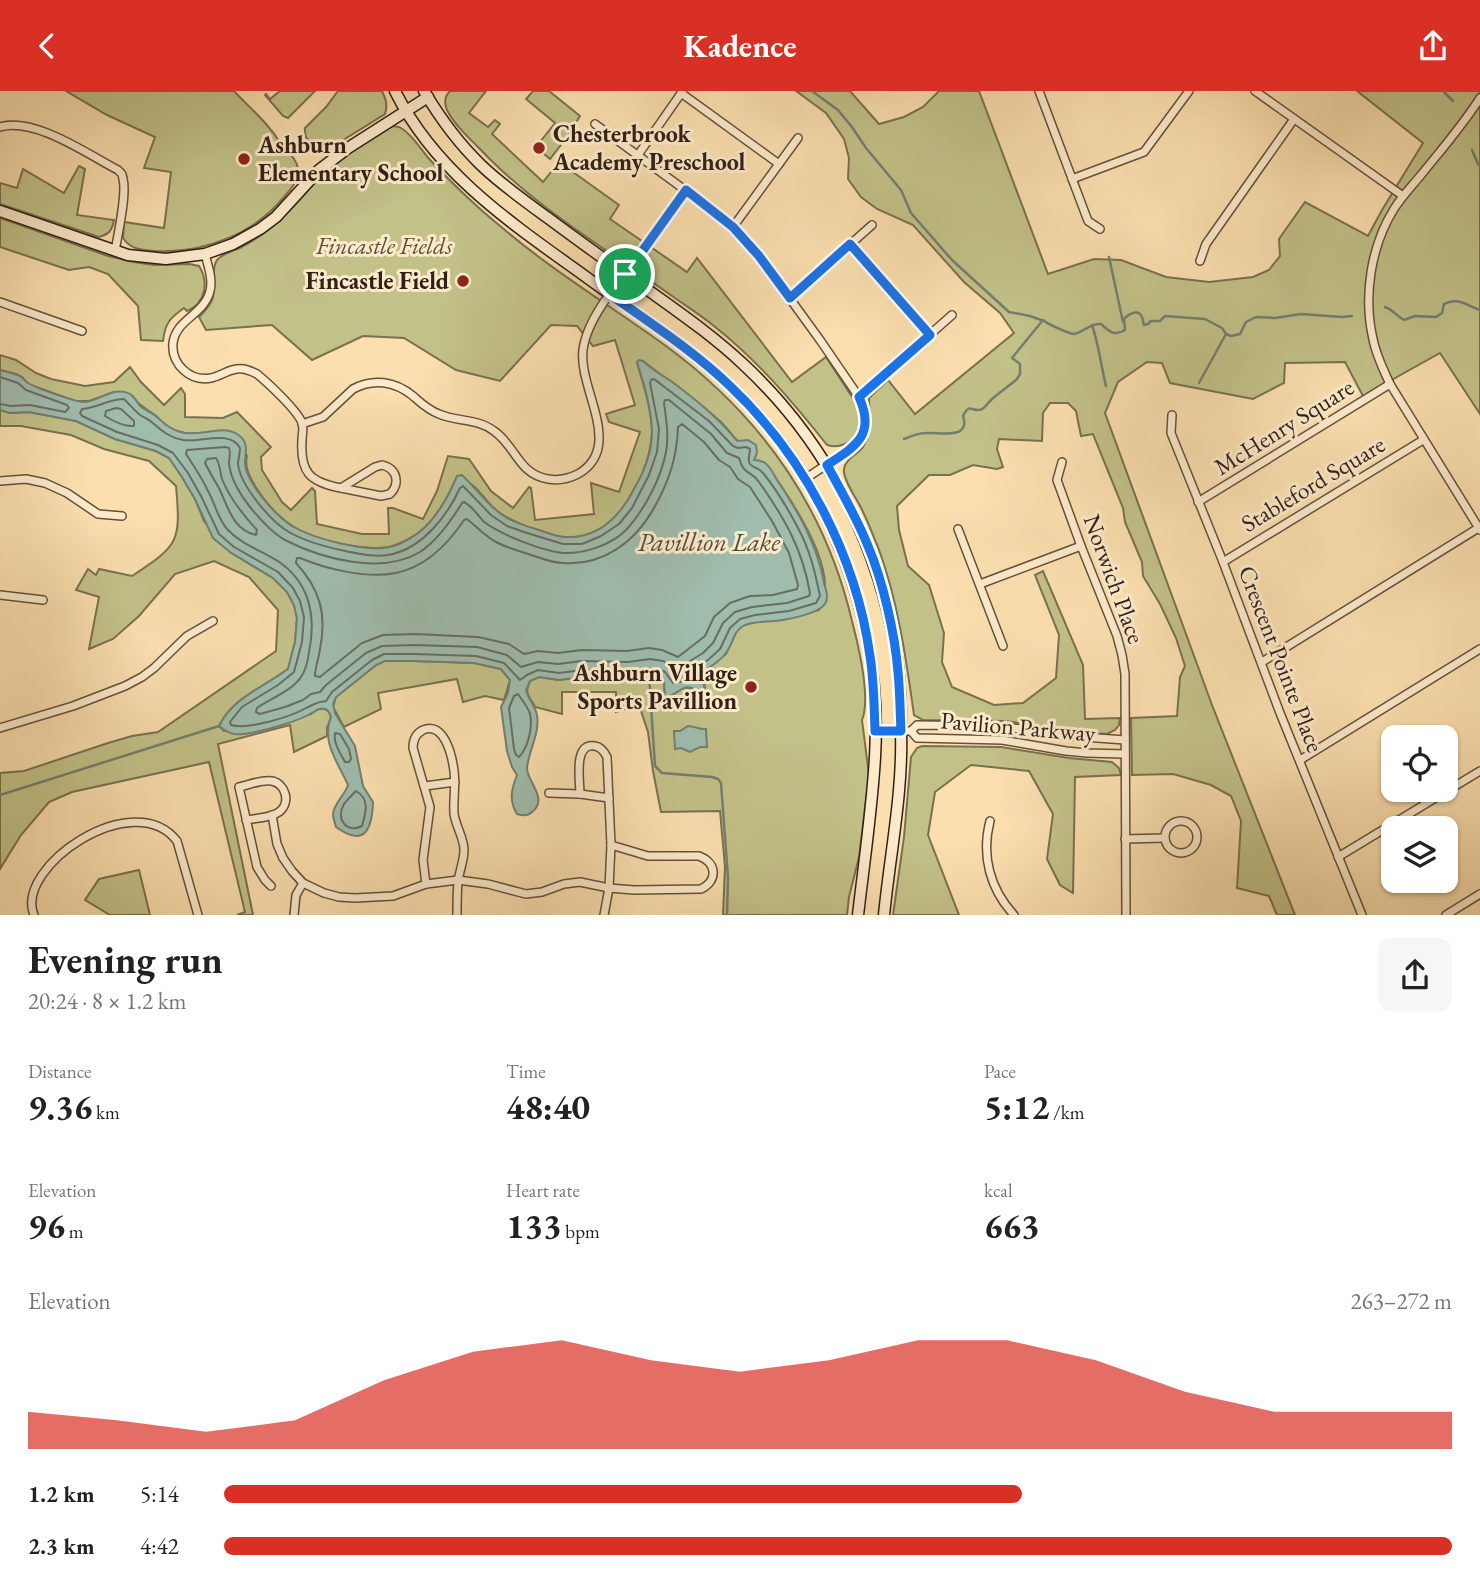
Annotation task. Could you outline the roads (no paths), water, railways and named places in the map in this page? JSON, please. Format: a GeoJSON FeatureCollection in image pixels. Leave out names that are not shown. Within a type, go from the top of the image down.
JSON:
{"type":"FeatureCollection","features":[{"type":"Feature","properties":{"kind":"main road"},"geometry":{"type":"LineString","coordinates":[[395,91],[438,154],[468,187],[535,241],[686,349],[728,384],[766,423],[805,479],[822,509],[846,563],[870,655],[875,757],[858,915]]}},
{"type":"Feature","properties":{"kind":"main road"},"geometry":{"type":"LineString","coordinates":[[0,211],[115,251],[166,259],[205,254],[233,244],[260,229],[276,217],[319,170],[426,94],[460,142],[482,166],[537,210],[707,333],[744,365],[783,405],[827,465],[869,548],[877,572],[899,673],[906,731],[884,915]]}},
{"type":"Feature","properties":{"kind":"street"},"geometry":{"type":"LineString","coordinates":[[1039,91],[1088,221],[1100,229]]}},
{"type":"Feature","properties":{"kind":"street"},"geometry":{"type":"LineString","coordinates":[[1072,179],[1144,152],[1189,91]]}},
{"type":"Feature","properties":{"kind":"street"},"geometry":{"type":"LineString","coordinates":[[1255,91],[1403,196]]}},
{"type":"Feature","properties":{"kind":"street"},"geometry":{"type":"LineString","coordinates":[[638,155],[682,92],[779,164]]}},
{"type":"Feature","properties":{"kind":"street"},"geometry":{"type":"LineString","coordinates":[[1262,661],[1480,528],[1390,384],[1379,361],[1369,315],[1373,263],[1381,236],[1394,209],[1480,97]]}},
{"type":"Feature","properties":{"kind":"street"},"geometry":{"type":"LineString","coordinates":[[1200,261],[1206,244],[1294,120]]}},
{"type":"Feature","properties":{"kind":"street"},"geometry":{"type":"LineString","coordinates":[[595,124],[733,227],[759,256],[859,397],[866,412],[860,440],[805,479]]}},
{"type":"Feature","properties":{"kind":"street"},"geometry":{"type":"LineString","coordinates":[[0,127],[18,125],[46,132],[123,175],[115,251]]}},
{"type":"Feature","properties":{"kind":"street"},"geometry":{"type":"LineString","coordinates":[[733,227],[798,138]]}},
{"type":"Feature","properties":{"kind":"street"},"geometry":{"type":"LineString","coordinates":[[302,424],[323,417],[359,386],[371,382],[386,383],[407,391],[435,413],[471,420],[491,429],[505,440],[526,469],[541,478],[570,478],[580,473],[594,458],[599,444],[599,427],[584,371],[583,351],[590,328],[625,274],[686,190]]}},
{"type":"Feature","properties":{"kind":"street"},"geometry":{"type":"LineString","coordinates":[[790,298],[872,225]]}},
{"type":"Feature","properties":{"kind":"street"},"geometry":{"type":"LineString","coordinates":[[850,244],[930,335]]}},
{"type":"Feature","properties":{"kind":"street"},"geometry":{"type":"LineString","coordinates":[[205,254],[210,291],[201,309],[185,321],[177,332],[173,346],[176,361],[186,372],[199,378],[214,377],[240,368],[262,378],[288,404],[302,424],[302,463],[311,477],[320,483],[341,488],[381,496],[394,489],[397,479],[392,469],[383,465],[341,488]]}},
{"type":"Feature","properties":{"kind":"street"},"geometry":{"type":"LineString","coordinates":[[0,302],[82,331]]}},
{"type":"Feature","properties":{"kind":"street"},"geometry":{"type":"LineString","coordinates":[[859,397],[952,315]]}},
{"type":"Feature","properties":{"kind":"street","name":"McHenry Square"},"geometry":{"type":"LineString","coordinates":[[1198,502],[1390,384]]}},
{"type":"Feature","properties":{"kind":"street","name":"Crescent Pointe Place"},"geometry":{"type":"LineString","coordinates":[[1172,415],[1171,433],[1362,915]]}},
{"type":"Feature","properties":{"kind":"street","name":"Stableford Square"},"geometry":{"type":"LineString","coordinates":[[1223,562],[1423,440]]}},
{"type":"Feature","properties":{"kind":"street","name":"Norwich Place"},"geometry":{"type":"LineString","coordinates":[[1062,462],[1057,480],[1117,636],[1125,674],[1126,915]]}},
{"type":"Feature","properties":{"kind":"street"},"geometry":{"type":"LineString","coordinates":[[0,481],[36,480],[57,488],[98,514],[122,516]]}},
{"type":"Feature","properties":{"kind":"street"},"geometry":{"type":"LineString","coordinates":[[958,529],[1003,646]]}},
{"type":"Feature","properties":{"kind":"street"},"geometry":{"type":"LineString","coordinates":[[980,585],[1081,546]]}},
{"type":"Feature","properties":{"kind":"street"},"geometry":{"type":"LineString","coordinates":[[0,594],[43,600]]}},
{"type":"Feature","properties":{"kind":"street"},"geometry":{"type":"LineString","coordinates":[[0,728],[73,706],[125,686],[148,672],[187,636],[213,621]]}},
{"type":"Feature","properties":{"kind":"street"},"geometry":{"type":"LineString","coordinates":[[1300,760],[1480,649]]}},
{"type":"Feature","properties":{"kind":"street","name":"Pavilion Parkway"},"geometry":{"type":"LineString","coordinates":[[906,731],[917,725],[999,726],[1125,740]]}},
{"type":"Feature","properties":{"kind":"street"},"geometry":{"type":"LineString","coordinates":[[426,884],[423,860],[430,815],[429,800],[413,748],[418,734],[432,729],[439,731],[444,737],[454,770],[454,811],[464,852],[458,880],[457,915]]}},
{"type":"Feature","properties":{"kind":"street"},"geometry":{"type":"LineString","coordinates":[[875,731],[906,731]]}},
{"type":"Feature","properties":{"kind":"street","name":"Pavilion Parkway"},"geometry":{"type":"LineString","coordinates":[[906,731],[917,737],[1002,740],[1087,754],[1125,754]]}},
{"type":"Feature","properties":{"kind":"street"},"geometry":{"type":"LineString","coordinates":[[580,794],[579,757],[589,746],[597,746],[607,757],[611,845],[610,888],[604,915]]}},
{"type":"Feature","properties":{"kind":"street"},"geometry":{"type":"LineString","coordinates":[[1338,857],[1480,771]]}},
{"type":"Feature","properties":{"kind":"street"},"geometry":{"type":"LineString","coordinates":[[246,820],[279,812],[286,799],[285,791],[280,785],[273,781],[264,781],[239,787],[246,820],[257,867],[271,886]]}},
{"type":"Feature","properties":{"kind":"street"},"geometry":{"type":"LineString","coordinates":[[425,786],[455,782]]}},
{"type":"Feature","properties":{"kind":"street"},"geometry":{"type":"LineString","coordinates":[[549,793],[609,798]]}},
{"type":"Feature","properties":{"kind":"street"},"geometry":{"type":"LineString","coordinates":[[272,815],[280,851],[287,865],[303,883],[340,897],[393,895],[426,884],[458,880],[488,884],[526,894],[580,882],[634,890],[701,889],[711,883],[711,864],[699,856],[648,856],[611,845]]}},
{"type":"Feature","properties":{"kind":"street"},"geometry":{"type":"LineString","coordinates":[[1184,820],[1194,826],[1198,836],[1196,846],[1182,853],[1172,851],[1165,838],[1172,823],[1184,820]]}},
{"type":"Feature","properties":{"kind":"street"},"geometry":{"type":"LineString","coordinates":[[34,915],[31,905],[35,889],[57,857],[82,838],[120,823],[136,821],[158,826],[177,841],[198,915]]}},
{"type":"Feature","properties":{"kind":"street"},"geometry":{"type":"LineString","coordinates":[[990,821],[986,837],[989,871],[996,891],[1014,915]]}},
{"type":"Feature","properties":{"kind":"street"},"geometry":{"type":"LineString","coordinates":[[1125,839],[1165,838]]}},
{"type":"Feature","properties":{"kind":"street"},"geometry":{"type":"LineString","coordinates":[[294,915],[296,895],[303,883]]}},
{"type":"Feature","properties":{"kind":"street"},"geometry":{"type":"LineString","coordinates":[[1446,915],[1480,894]]}},
{"type":"Feature","properties":{"kind":"water","name":"Pavillion Lake"},"geometry":{"type":"Polygon","coordinates":[[[639,360],[698,402],[737,441],[748,440],[756,445],[754,460],[764,462],[770,468],[812,542],[826,591],[825,604],[802,616],[754,622],[743,626],[737,631],[724,656],[700,673],[705,695],[686,687],[665,698],[664,682],[656,675],[559,680],[539,677],[530,681],[526,690],[538,722],[527,768],[538,802],[532,812],[525,815],[517,814],[512,800],[517,775],[507,751],[501,707],[508,693],[510,680],[501,669],[474,663],[414,661],[385,661],[376,665],[336,697],[333,704],[335,713],[355,746],[363,786],[373,802],[368,827],[365,832],[354,836],[336,827],[334,819],[335,806],[348,785],[329,744],[328,726],[331,717],[327,710],[319,709],[294,721],[251,733],[232,734],[219,726],[240,700],[288,669],[295,642],[297,618],[287,592],[273,578],[230,552],[213,538],[195,499],[169,458],[156,451],[115,439],[76,421],[29,412],[10,413],[0,410],[0,370],[20,376],[39,388],[84,402],[119,391],[125,392],[133,396],[142,408],[180,432],[231,431],[244,440],[245,467],[261,496],[288,523],[326,540],[379,548],[407,540],[432,520],[457,476],[462,475],[490,505],[509,519],[556,536],[577,537],[599,529],[616,516],[642,474],[647,460],[652,438],[651,422],[637,362],[639,360]]]}},
{"type":"Feature","properties":{"kind":"water"},"geometry":{"type":"Polygon","coordinates":[[[688,726],[706,729],[707,747],[690,752],[681,748],[675,749],[674,731],[688,726]]]}},
{"type":"Feature","properties":{"kind":"waterway"},"geometry":{"type":"LineString","coordinates":[[812,91],[838,110],[901,190],[911,213],[952,260],[1009,312],[1041,320]]}},
{"type":"Feature","properties":{"kind":"waterway"},"geometry":{"type":"LineString","coordinates":[[1443,91],[1453,101]]}},
{"type":"Feature","properties":{"kind":"waterway"},"geometry":{"type":"LineString","coordinates":[[1472,150],[1480,166]]}},
{"type":"Feature","properties":{"kind":"waterway"},"geometry":{"type":"LineString","coordinates":[[1109,257],[1123,322]]}},
{"type":"Feature","properties":{"kind":"waterway"},"geometry":{"type":"LineString","coordinates":[[1385,307],[1404,320],[1415,316],[1436,317],[1442,313],[1444,304],[1454,301],[1480,310]]}},
{"type":"Feature","properties":{"kind":"waterway"},"geometry":{"type":"LineString","coordinates":[[904,439],[923,433],[953,433],[963,429],[963,416],[968,409],[983,408],[1017,379],[1020,364],[1012,358],[1043,320],[1074,334],[1097,324],[1118,333],[1125,330],[1124,319],[1130,314],[1138,313],[1144,325],[1151,321],[1160,321],[1165,316],[1205,319],[1231,336],[1240,334],[1246,322],[1256,317],[1275,318],[1301,314],[1352,316]]}},
{"type":"Feature","properties":{"kind":"waterway"},"geometry":{"type":"LineString","coordinates":[[1092,325],[1106,386]]}},
{"type":"Feature","properties":{"kind":"waterway"},"geometry":{"type":"LineString","coordinates":[[1199,383],[1226,334]]}},
{"type":"Feature","properties":{"kind":"waterway"},"geometry":{"type":"LineString","coordinates":[[649,675],[655,766],[662,773],[712,777],[721,783],[728,878],[727,915]]}},
{"type":"Feature","properties":{"kind":"waterway"},"geometry":{"type":"LineString","coordinates":[[0,795],[219,726]]}},
{"type":"Feature","properties":{"kind":"place","name":"Chesterbrook Academy Preschool"},"geometry":{"type":"Point","coordinates":[539,148]}},
{"type":"Feature","properties":{"kind":"place","name":"Ashburn Elementary School"},"geometry":{"type":"Point","coordinates":[244,159]}},
{"type":"Feature","properties":{"kind":"place","name":"Fincastle Field"},"geometry":{"type":"Point","coordinates":[463,281]}},
{"type":"Feature","properties":{"kind":"place","name":"Ashburn Village Sports Pavillion"},"geometry":{"type":"Point","coordinates":[751,687]}},
{"type":"Feature","properties":{"kind":"park label","name":"Fincastle Fields"},"geometry":{"type":"Point","coordinates":[384,246]}}]}
